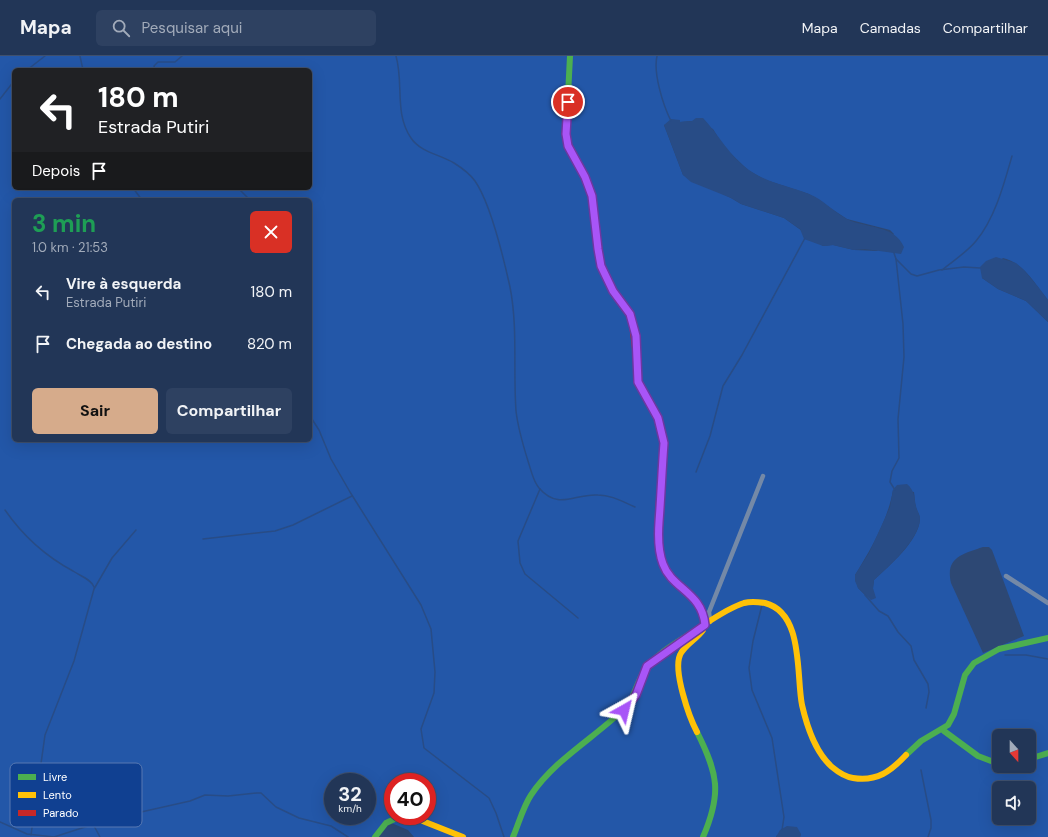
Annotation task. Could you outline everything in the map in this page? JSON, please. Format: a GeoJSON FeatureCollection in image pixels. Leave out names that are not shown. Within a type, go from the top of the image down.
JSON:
{"type":"FeatureCollection","features":[{"type":"Feature","properties":{"kind":"street"},"geometry":{"type":"LineString","coordinates":[[570,56],[566,134],[568,146],[585,177],[592,196],[601,266],[613,291],[630,314],[636,336],[638,382],[658,418],[662,431],[664,443],[658,537],[662,564],[668,575],[689,593],[696,602],[708,624]]}},
{"type":"Feature","properties":{"kind":"street"},"geometry":{"type":"LineString","coordinates":[[703,837],[714,801],[714,775],[711,762],[686,711],[682,693],[679,658],[682,651],[701,634],[708,624],[709,612],[763,476]]}},
{"type":"Feature","properties":{"kind":"street"},"geometry":{"type":"LineString","coordinates":[[1006,576],[1048,603]]}},
{"type":"Feature","properties":{"kind":"street"},"geometry":{"type":"LineString","coordinates":[[513,837],[526,805],[539,784],[624,710],[636,695],[643,672],[653,661],[737,605],[751,602],[773,606],[785,616],[789,623],[794,640],[802,702],[816,746],[827,764],[846,777],[862,780],[872,779],[887,773],[899,765],[919,742],[926,737],[944,731],[954,715],[965,679],[973,664],[1000,649],[1020,643],[1048,638]]}},
{"type":"Feature","properties":{"kind":"street"},"geometry":{"type":"LineString","coordinates":[[944,731],[978,756],[992,761]]}},
{"type":"Feature","properties":{"kind":"street"},"geometry":{"type":"LineString","coordinates":[[1036,757],[1048,753]]}},
{"type":"Feature","properties":{"kind":"street"},"geometry":{"type":"LineString","coordinates":[[375,837],[384,825]]}},
{"type":"Feature","properties":{"kind":"street"},"geometry":{"type":"LineString","coordinates":[[433,825],[463,837]]}},
{"type":"Feature","properties":{"kind":"shaded area"},"geometry":{"type":"Polygon","coordinates":[[[0,56],[1048,56],[1048,300],[1023,269],[1017,264],[1003,258],[982,278],[998,289],[1026,301],[1048,322],[1048,837],[800,837],[801,834],[777,835],[776,837],[414,837],[408,830],[396,825],[436,825],[436,773],[384,773],[384,825],[386,825],[375,837],[0,837],[0,56]],[[680,121],[664,125],[683,175],[741,204],[784,218],[823,246],[833,245],[854,250],[877,251],[894,234],[890,230],[847,219],[809,194],[766,180],[748,170],[724,147],[713,129],[692,121],[680,121]],[[893,490],[891,501],[883,523],[873,545],[855,575],[858,588],[867,597],[873,588],[874,580],[909,544],[918,527],[920,519],[915,505],[914,492],[893,490]],[[983,547],[957,558],[953,562],[950,574],[951,583],[983,653],[1024,636],[992,550],[989,547],[983,547]]]}},
{"type":"Feature","properties":{"kind":"shaded area"},"geometry":{"type":"Polygon","coordinates":[[[696,118],[703,118],[736,159],[749,170],[763,178],[814,196],[847,219],[894,234],[904,247],[901,254],[865,249],[854,250],[833,245],[823,246],[804,239],[800,229],[784,218],[741,204],[731,198],[691,182],[683,175],[664,125],[671,119],[680,120],[680,122],[692,121],[696,118]]]}},
{"type":"Feature","properties":{"kind":"shaded area"},"geometry":{"type":"Polygon","coordinates":[[[996,257],[1016,263],[1039,288],[1048,300],[1048,322],[1026,301],[998,289],[982,278],[980,267],[986,261],[996,257]]]}},
{"type":"Feature","properties":{"kind":"shaded area"},"geometry":{"type":"Polygon","coordinates":[[[907,484],[912,489],[914,494],[916,508],[920,516],[919,526],[915,535],[902,552],[874,580],[873,588],[876,598],[871,600],[858,588],[855,581],[855,575],[869,553],[890,507],[893,490],[897,485],[907,484]]]}},
{"type":"Feature","properties":{"kind":"shaded area"},"geometry":{"type":"Polygon","coordinates":[[[787,826],[797,827],[801,834],[800,837],[776,837],[780,830],[787,826]]]}},
{"type":"Feature","properties":{"kind":"waterway"},"geometry":{"type":"LineString","coordinates":[[30,68],[45,56]]}},
{"type":"Feature","properties":{"kind":"waterway"},"geometry":{"type":"LineString","coordinates":[[80,56],[83,68]]}},
{"type":"Feature","properties":{"kind":"waterway"},"geometry":{"type":"LineString","coordinates":[[154,68],[154,66],[158,62],[175,62],[182,56]]}},
{"type":"Feature","properties":{"kind":"waterway"},"geometry":{"type":"LineString","coordinates":[[396,56],[403,119],[411,138],[420,147],[449,160],[471,176],[481,191],[492,218],[510,287],[512,302],[515,333],[515,395],[519,430],[535,482],[546,495],[553,499],[560,500],[590,495],[603,495],[635,507]]}},
{"type":"Feature","properties":{"kind":"waterway"},"geometry":{"type":"LineString","coordinates":[[657,56],[656,71],[665,106],[671,121]]}},
{"type":"Feature","properties":{"kind":"waterway"},"geometry":{"type":"LineString","coordinates":[[0,99],[12,84]]}},
{"type":"Feature","properties":{"kind":"waterway"},"geometry":{"type":"LineString","coordinates":[[942,270],[968,249],[983,232],[994,211],[1012,156]]}},
{"type":"Feature","properties":{"kind":"waterway"},"geometry":{"type":"LineString","coordinates":[[134,190],[140,198]]}},
{"type":"Feature","properties":{"kind":"waterway"},"geometry":{"type":"LineString","coordinates":[[240,190],[248,198]]}},
{"type":"Feature","properties":{"kind":"waterway"},"geometry":{"type":"LineString","coordinates":[[696,472],[710,436],[723,386],[742,355],[805,238]]}},
{"type":"Feature","properties":{"kind":"waterway"},"geometry":{"type":"LineString","coordinates":[[894,253],[896,259],[903,324],[904,357],[898,419],[899,458],[892,471],[890,482],[895,490]]}},
{"type":"Feature","properties":{"kind":"waterway"},"geometry":{"type":"LineString","coordinates":[[896,259],[911,274],[917,276],[939,270],[964,267],[980,268]]}},
{"type":"Feature","properties":{"kind":"waterway"},"geometry":{"type":"LineString","coordinates":[[312,419],[319,430],[331,459],[421,605],[431,629],[435,672],[434,693],[421,729],[424,748],[489,798],[504,837]]}},
{"type":"Feature","properties":{"kind":"waterway"},"geometry":{"type":"LineString","coordinates":[[540,489],[518,541],[520,563],[525,574],[578,618]]}},
{"type":"Feature","properties":{"kind":"waterway"},"geometry":{"type":"LineString","coordinates":[[203,539],[275,531],[293,525],[352,496]]}},
{"type":"Feature","properties":{"kind":"waterway"},"geometry":{"type":"LineString","coordinates":[[5,510],[35,545],[53,559],[88,580],[94,587]]}},
{"type":"Feature","properties":{"kind":"waterway"},"geometry":{"type":"LineString","coordinates":[[41,763],[45,735],[74,661],[94,589],[112,558],[136,530]]}},
{"type":"Feature","properties":{"kind":"waterway"},"geometry":{"type":"LineString","coordinates":[[865,595],[879,611],[888,616],[898,632],[911,646],[914,660],[928,684],[929,692],[926,708]]}},
{"type":"Feature","properties":{"kind":"waterway"},"geometry":{"type":"LineString","coordinates":[[762,605],[753,641],[749,668],[752,690],[772,738],[784,817],[782,830]]}},
{"type":"Feature","properties":{"kind":"waterway"},"geometry":{"type":"LineString","coordinates":[[1005,655],[1026,655],[1048,659]]}},
{"type":"Feature","properties":{"kind":"waterway"},"geometry":{"type":"LineString","coordinates":[[921,770],[931,820],[931,828],[928,837]]}},
{"type":"Feature","properties":{"kind":"waterway"},"geometry":{"type":"LineString","coordinates":[[142,812],[190,801],[205,795],[228,796],[261,793],[276,807],[299,818],[331,826],[348,837]]}},
{"type":"Feature","properties":{"kind":"waterway"},"geometry":{"type":"LineString","coordinates":[[0,822],[10,826]]}},
{"type":"Feature","properties":{"kind":"waterway"},"geometry":{"type":"LineString","coordinates":[[11,827],[27,834],[54,837],[85,827]]}},
{"type":"Feature","properties":{"kind":"waterway"},"geometry":{"type":"LineString","coordinates":[[31,835],[32,827]]}},
{"type":"Feature","properties":{"kind":"waterway"},"geometry":{"type":"LineString","coordinates":[[95,827],[100,837]]}},
{"type":"Feature","properties":{"kind":"traffic: fast"},"geometry":{"type":"LineString","coordinates":[[570,56],[566,135],[571,151],[592,195],[599,256],[606,279]]}},
{"type":"Feature","properties":{"kind":"traffic: fast"},"geometry":{"type":"LineString","coordinates":[[513,837],[531,795],[541,782],[564,759],[626,707],[632,698],[644,671],[655,658],[669,647],[699,628]]}},
{"type":"Feature","properties":{"kind":"traffic: fast"},"geometry":{"type":"LineString","coordinates":[[906,755],[921,741],[948,725],[954,714],[965,675],[974,663],[999,649],[1048,638]]}},
{"type":"Feature","properties":{"kind":"traffic: fast"},"geometry":{"type":"LineString","coordinates":[[944,731],[978,756],[992,761]]}},
{"type":"Feature","properties":{"kind":"traffic: fast"},"geometry":{"type":"LineString","coordinates":[[697,732],[709,760],[715,784],[713,808],[703,837]]}},
{"type":"Feature","properties":{"kind":"traffic: fast"},"geometry":{"type":"LineString","coordinates":[[1036,757],[1048,753]]}},
{"type":"Feature","properties":{"kind":"traffic: fast"},"geometry":{"type":"LineString","coordinates":[[375,837],[384,825]]}},
{"type":"Feature","properties":{"kind":"traffic: slow"},"geometry":{"type":"LineString","coordinates":[[658,511],[658,545],[663,565],[668,573],[690,595],[702,611],[704,620],[703,630],[682,651],[678,662],[683,694],[697,732]]}},
{"type":"Feature","properties":{"kind":"traffic: slow"},"geometry":{"type":"LineString","coordinates":[[699,628],[715,617],[744,603],[765,603],[778,609],[786,619],[796,646],[802,705],[809,730],[816,747],[826,761],[842,774],[848,777],[862,779],[876,777],[883,774],[895,766],[906,755]]}},
{"type":"Feature","properties":{"kind":"traffic: slow"},"geometry":{"type":"LineString","coordinates":[[433,825],[463,837]]}},
{"type":"Feature","properties":{"kind":"traffic: jam"},"geometry":{"type":"LineString","coordinates":[[606,279],[631,316],[639,382],[657,415],[664,443],[658,511]]}},
{"type":"Feature","properties":{"kind":"route"},"geometry":{"type":"LineString","coordinates":[[568,102],[566,134],[568,146],[585,177],[592,196],[596,221],[596,238],[601,266],[613,291],[624,303],[634,324],[638,382],[658,418],[662,431],[664,443],[660,479],[658,537],[662,564],[668,575],[689,593],[696,602],[702,612],[705,625],[647,666],[643,672],[636,695],[624,710]]}}]}
